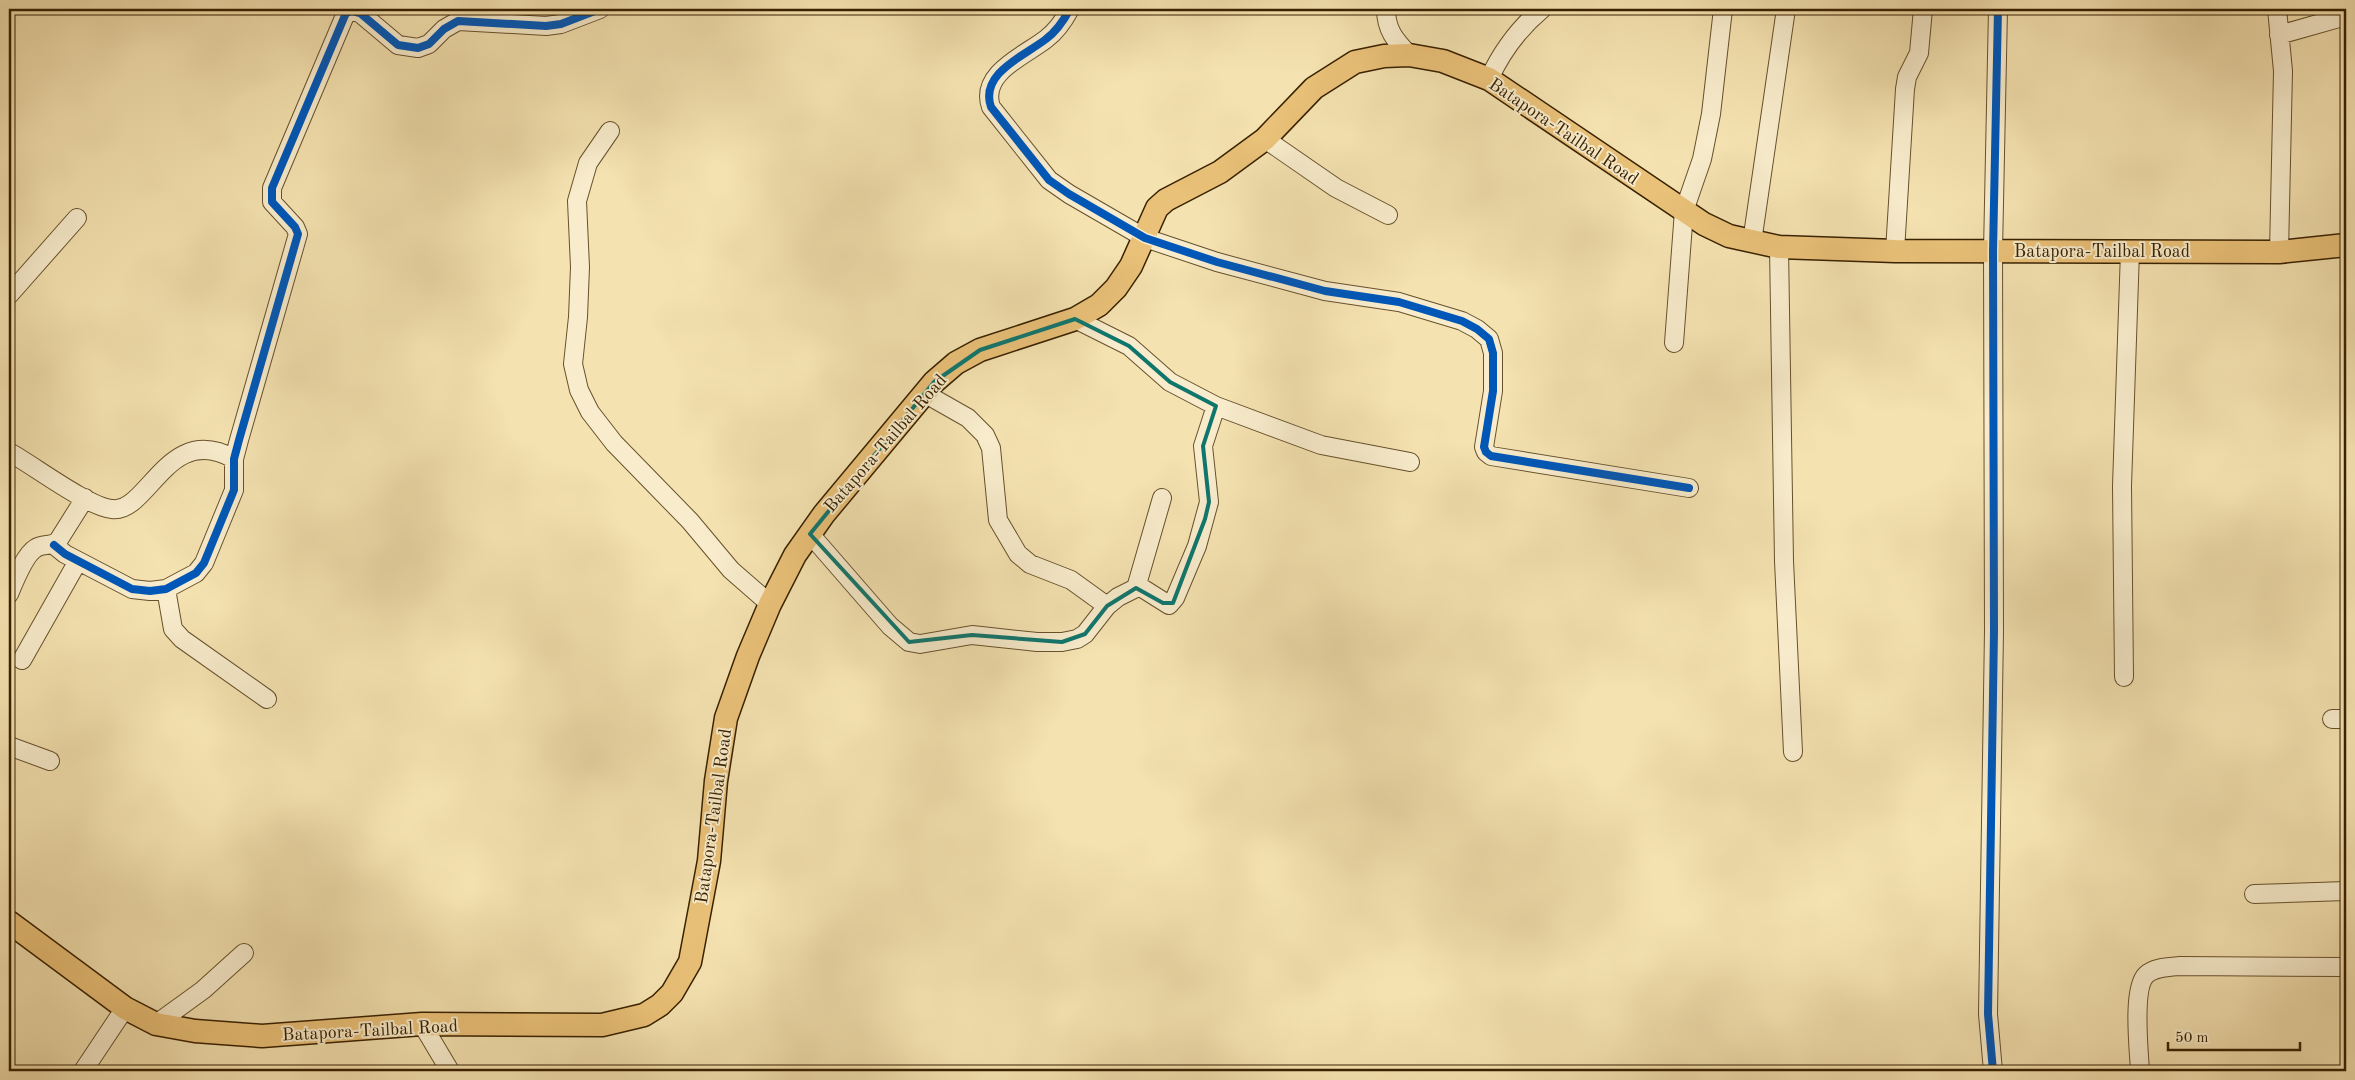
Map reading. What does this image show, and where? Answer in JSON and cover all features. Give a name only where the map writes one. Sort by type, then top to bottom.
[{"type":"main road","name":"Batapora-Tailbal Road","points":[[9,922],[125,1008],[156,1024],[195,1031],[262,1036],[422,1024],[602,1025],[644,1015],[660,1005],[672,993],[690,962],[695,943],[709,861],[716,781],[726,718],[748,656],[770,604],[795,555],[810,534],[846,486],[934,382],[956,363],[980,350],[1075,319],[1099,305],[1116,288],[1131,266],[1145,238],[1150,219],[1157,208],[1166,200],[1220,172],[1264,139],[1314,88],[1355,62],[1384,56],[1409,55],[1443,61],[1489,79],[1684,211],[1718,232],[1752,242],[1780,247],[1895,251],[2279,252],[2346,245]]},
{"type":"street","points":[[9,594],[34,549],[38,546],[54,545],[78,562],[132,589],[150,591],[166,589],[196,573],[204,563],[234,490],[234,459],[298,234],[295,227],[272,202],[272,188],[298,132],[343,17],[349,12],[360,13],[395,43],[418,48],[429,44],[444,29],[458,21],[546,26],[561,24],[600,9]]},
{"type":"street","points":[[1070,9],[1061,25],[1047,38],[1005,66],[993,83],[988,99],[991,107],[1049,180],[1069,194],[1145,238],[1217,262],[1325,291],[1399,302],[1462,321],[1477,329],[1489,339],[1493,354],[1493,391],[1484,447],[1491,456],[1689,488]]},
{"type":"street","points":[[1386,9],[1388,29],[1394,40],[1409,55]]},
{"type":"street","points":[[1489,79],[1498,59],[1514,37],[1542,9]]},
{"type":"street","points":[[1674,343],[1684,211],[1702,159],[1711,114],[1723,9]]},
{"type":"street","points":[[1752,242],[1786,9]]},
{"type":"street","points":[[1895,251],[1905,89],[1907,77],[1919,53],[1923,9]]},
{"type":"street","points":[[1993,1071],[1988,1014],[1994,631],[1993,251],[1998,9]]},
{"type":"street","points":[[2277,9],[2283,71],[2279,252]]},
{"type":"street","points":[[2280,35],[2346,16]]},
{"type":"street","points":[[610,131],[588,163],[577,201],[580,267],[578,317],[573,364],[579,390],[590,412],[614,443],[690,521],[731,570],[770,604]]},
{"type":"street","points":[[1264,139],[1336,188],[1388,215]]},
{"type":"street","points":[[9,295],[77,218]]},
{"type":"street","points":[[1780,247],[1784,561],[1793,752]]},
{"type":"street","points":[[2124,677],[2122,486],[2130,251]]},
{"type":"street","points":[[1075,319],[1129,346],[1170,382],[1216,406],[1322,445],[1410,462]]},
{"type":"street","points":[[924,392],[968,418],[985,435],[991,448],[998,520],[1018,554],[1030,564],[1071,580],[1107,606]]},
{"type":"street","points":[[810,534],[890,626],[909,642],[920,644],[972,635],[1036,642],[1077,639],[1085,634],[1107,606],[1118,597],[1136,588],[1142,588],[1169,605],[1175,598],[1197,546],[1209,502],[1203,446],[1216,406]]},
{"type":"street","points":[[9,452],[99,506],[112,510],[119,509],[138,495],[169,465],[196,450],[212,450],[234,459]]},
{"type":"street","points":[[54,545],[85,498]]},
{"type":"street","points":[[1136,588],[1162,498]]},
{"type":"street","points":[[22,660],[78,562]]},
{"type":"street","points":[[166,589],[173,629],[182,639],[267,699]]},
{"type":"street","points":[[9,746],[50,761]]},
{"type":"street","points":[[2254,894],[2346,891]]},
{"type":"street","points":[[156,1024],[203,990],[244,953]]},
{"type":"street","points":[[2140,1071],[2140,988],[2147,974],[2158,969],[2180,966],[2346,967]]},
{"type":"street","points":[[83,1071],[125,1008]]},
{"type":"street","points":[[422,1024],[450,1071]]},
{"type":"highlighted area","points":[[1075,319],[1129,346],[1170,382],[1216,406],[1203,446],[1209,502],[1205,519],[1173,603],[1163,603],[1136,588],[1107,606],[1085,634],[1062,642],[972,635],[909,642],[810,534],[934,382],[980,350]]},
{"type":"cycle path","points":[[54,545],[65,554],[132,589],[150,591],[166,589],[196,573],[204,563],[234,490],[234,459],[298,234],[295,227],[272,202],[272,188],[346,13],[352,11],[360,13],[398,45],[418,48],[429,44],[444,29],[458,21],[546,26],[561,24],[600,9]]},
{"type":"cycle path","points":[[1070,9],[1050,36],[1006,66],[992,84],[989,95],[991,107],[1049,180],[1069,194],[1145,238],[1217,262],[1325,291],[1399,302],[1462,321],[1477,329],[1489,339],[1493,353],[1493,391],[1484,447],[1491,456],[1689,488]]},
{"type":"cycle path","points":[[1993,1071],[1988,1014],[1994,631],[1993,251],[1998,9]]}]
